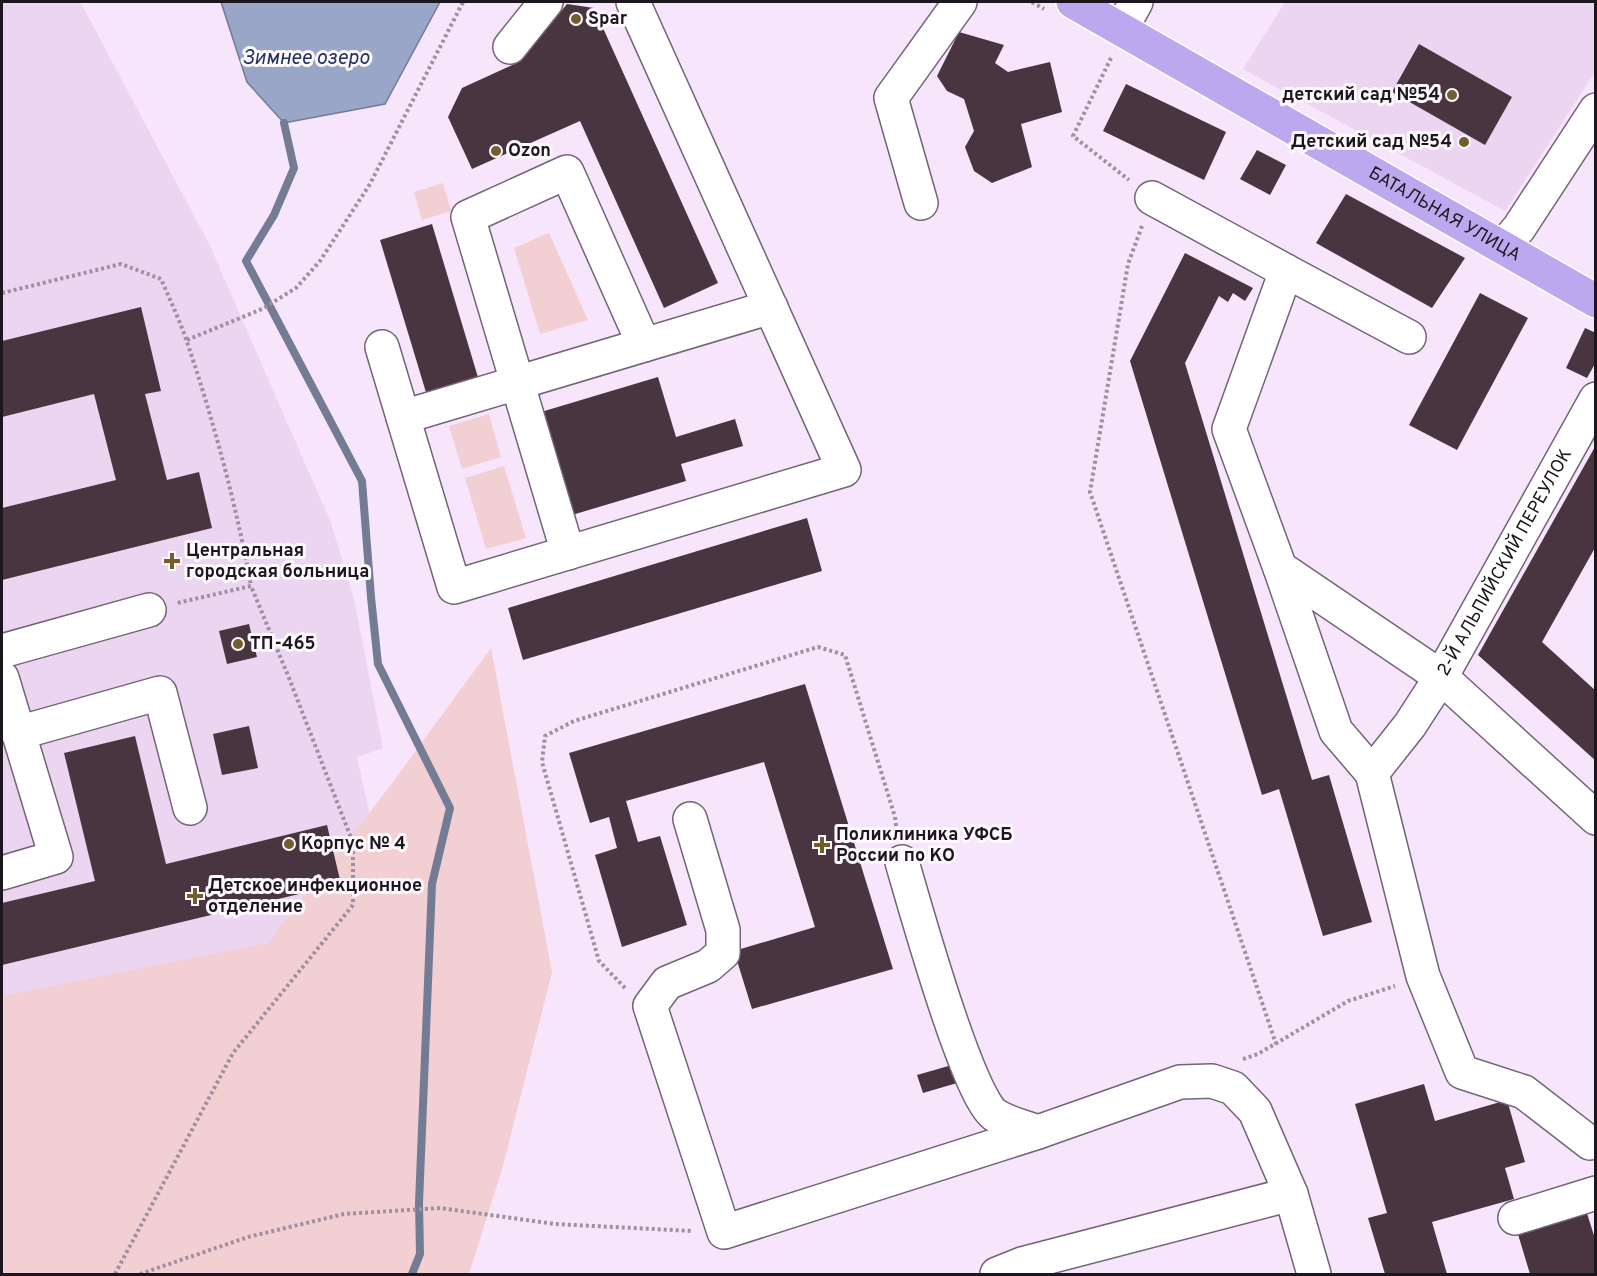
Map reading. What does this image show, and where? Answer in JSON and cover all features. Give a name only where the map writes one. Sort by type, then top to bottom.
[{"type":"main road","name":"БАТАЛЬНАЯ УЛИЦА","points":[[1073,2],[1123,27],[1596,301]]},
{"type":"street","points":[[510,46],[546,2]]},
{"type":"street","points":[[382,347],[454,587],[844,470],[633,2]]},
{"type":"street","points":[[921,202],[891,99],[960,2]]},
{"type":"street","points":[[1503,247],[1519,228],[1596,111]]},
{"type":"street","points":[[568,553],[468,217],[567,172],[644,345]]},
{"type":"street","points":[[1152,198],[1408,337]]},
{"type":"street","points":[[1286,271],[1229,429],[1336,731],[1372,773],[1423,976],[1462,1072],[1524,1092],[1590,1143]]},
{"type":"street","points":[[403,417],[771,308]]},
{"type":"street","name":"2-Й АЛЬПИЙСКИЙ ПЕРЕУЛОК","points":[[1372,773],[1410,725],[1441,677],[1596,399]]},
{"type":"street","points":[[1280,568],[1441,677],[1596,818]]},
{"type":"street","points":[[2,651],[149,609]]},
{"type":"street","points":[[2,678],[56,858],[2,873]]},
{"type":"street","points":[[18,733],[160,693],[190,808]]},
{"type":"street","points":[[690,819],[723,930],[723,953],[708,966],[667,983],[650,1006],[724,1232],[1038,1132],[1180,1082],[1212,1081],[1233,1088],[1255,1111],[1291,1194],[1314,1275]]},
{"type":"street","points":[[902,862],[972,1081],[993,1115],[1038,1132]]},
{"type":"street","points":[[1515,1218],[1596,1192]]},
{"type":"street","points":[[997,1275],[1022,1264],[1291,1194]]},
{"type":"path","points":[[187,340],[262,309],[296,288],[320,261],[370,184],[463,2]]},
{"type":"path","points":[[1123,27],[1073,136],[1152,198],[1128,264],[1090,492],[1276,1044]]},
{"type":"path","points":[[2,292],[121,264],[161,279],[187,340],[239,519],[251,586],[290,678],[353,843],[353,905],[233,1053],[115,1275]]},
{"type":"path","points":[[149,609],[251,586]]},
{"type":"path","points":[[650,1006],[621,985],[599,961],[542,762],[544,736],[574,721],[818,647],[845,655],[895,817],[902,862]]},
{"type":"path","points":[[1236,1062],[1258,1054],[1348,1001],[1423,976]]},
{"type":"path","points":[[140,1275],[248,1237],[344,1214],[440,1208],[555,1224],[724,1232]]},
{"type":"shaded area","name":"Центральная городская больница","points":[[2,2],[79,2],[82,5],[210,246],[331,523],[354,599],[383,748],[357,757],[400,951],[2,1139]]},
{"type":"shaded area","name":"Детский сад №54","points":[[1285,2],[1595,2],[1595,72],[1505,211],[1243,69]]},
{"type":"shaded area","points":[[443,183],[451,211],[422,220],[414,192]]},
{"type":"shaded area","points":[[549,233],[588,320],[540,334],[514,248]]},
{"type":"shaded area","points":[[489,414],[501,457],[462,469],[449,426]]},
{"type":"shaded area","points":[[504,466],[526,538],[486,549],[465,478]]},
{"type":"shaded area","points":[[491,648],[552,972],[503,1166],[469,1274],[2,1274],[2,996],[268,943],[390,786]]},
{"type":"water","name":"Зимнее озеро","points":[[221,2],[440,2],[385,104],[284,123],[247,82]]},
{"type":"building","points":[[567,4],[594,8],[718,283],[664,308],[580,121],[472,169],[448,117],[462,88],[521,61]]},
{"type":"building","points":[[959,32],[1004,45],[995,63],[1008,72],[1050,62],[1062,112],[1021,124],[1032,167],[992,183],[974,171],[965,147],[974,131],[964,99],[947,91],[937,76]]},
{"type":"building","name":"детский сад №54","points":[[1419,44],[1512,97],[1485,145],[1392,92]]},
{"type":"building","points":[[1126,84],[1226,132],[1204,180],[1103,131]]},
{"type":"building","points":[[1257,150],[1286,165],[1270,195],[1240,179]]},
{"type":"building","points":[[1346,194],[1465,258],[1432,308],[1316,243]]},
{"type":"building","points":[[432,224],[480,384],[428,399],[380,240]]},
{"type":"building","points":[[1185,253],[1253,288],[1245,301],[1233,293],[1228,302],[1219,296],[1185,363],[1312,780],[1329,775],[1372,922],[1323,936],[1279,789],[1262,795],[1130,361]]},
{"type":"building","points":[[1480,293],[1528,318],[1457,450],[1409,425]]},
{"type":"building","points":[[141,307],[161,391],[145,394],[167,480],[199,472],[212,528],[2,580],[2,508],[116,480],[94,394],[2,417],[2,341]]},
{"type":"building","points":[[1585,328],[1596,333],[1596,362],[1587,378],[1566,368]]},
{"type":"building","points":[[658,377],[676,437],[735,419],[743,446],[681,464],[686,481],[572,515],[541,412]]},
{"type":"building","points":[[1596,445],[1596,546],[1542,642],[1596,691],[1596,761],[1478,655]]},
{"type":"building","points":[[807,518],[822,571],[523,660],[508,608]]},
{"type":"building","name":"ТП-465","points":[[249,624],[257,657],[227,664],[219,631]]},
{"type":"building","name":"Поликлиника УФСБ России по КО","points":[[805,684],[893,969],[752,1009],[734,951],[815,927],[764,762],[626,801],[638,842],[660,836],[687,925],[622,947],[595,855],[617,848],[609,817],[590,823],[569,753]]},
{"type":"building","points":[[249,726],[258,768],[222,775],[213,734]]},
{"type":"building","name":"Корпус № 4","points":[[135,736],[166,864],[327,825],[341,884],[2,965],[2,903],[95,881],[64,753]]},
{"type":"building","points":[[952,1065],[957,1083],[923,1093],[917,1075]]},
{"type":"building","points":[[1424,1084],[1435,1121],[1507,1100],[1525,1162],[1505,1168],[1514,1199],[1432,1222],[1447,1274],[1385,1274],[1368,1218],[1387,1213],[1355,1104]]},
{"type":"building","points":[[1586,1210],[1596,1242],[1596,1274],[1530,1274],[1517,1231]]},
{"type":"waterway","points":[[284,123],[294,168],[274,215],[246,261],[362,481],[378,664],[450,808],[432,884],[419,1203],[420,1254],[412,1274]]},
{"type":"place","name":"Spar","points":[[576,19]]},
{"type":"place","name":"детский сад №54","points":[[1452,95]]},
{"type":"place","name":"Детский сад №54","points":[[1464,142]]},
{"type":"place","name":"Ozon","points":[[496,151]]},
{"type":"place","name":"Центральная городская больница","points":[[172,561]]},
{"type":"place","name":"ТП-465","points":[[238,644]]},
{"type":"place","name":"Корпус № 4","points":[[289,844]]},
{"type":"place","name":"Поликлиника УФСБ России по КО","points":[[822,845]]},
{"type":"place","name":"Детское инфекционное отделение","points":[[195,896]]}]
